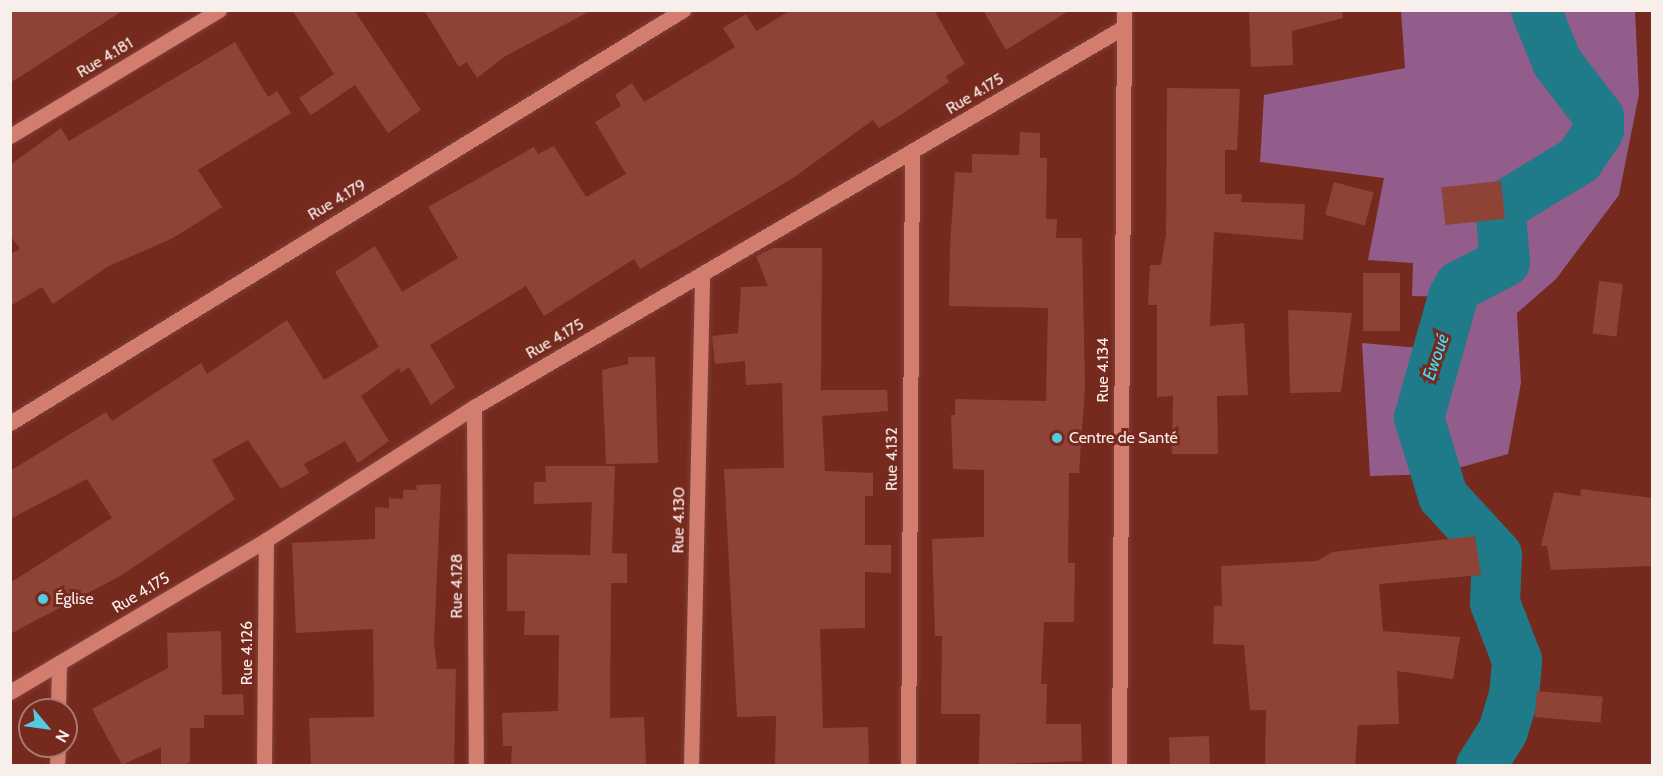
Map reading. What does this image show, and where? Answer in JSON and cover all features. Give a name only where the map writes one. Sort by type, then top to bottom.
[{"type":"street","name":"Rue 4.181","points":[[10,136],[219,10]]},
{"type":"street","name":"Rue 4.179","points":[[10,423],[683,10]]},
{"type":"street","name":"Rue 4.134","points":[[1119,765],[1124,10]]},
{"type":"street","name":"Rue 4.175","points":[[10,692],[266,540],[474,407],[1124,27]]},
{"type":"street","name":"Rue 4.132","points":[[908,765],[912,152]]},
{"type":"street","name":"Rue 4.130","points":[[691,765],[702,274]]},
{"type":"street","name":"Rue 4.128","points":[[474,407],[476,765]]},
{"type":"street","name":"Rue 4.126","points":[[264,765],[266,540]]},
{"type":"street","points":[[58,698],[59,663]]},
{"type":"shaded area","points":[[1401,11],[1635,11],[1639,94],[1619,195],[1556,279],[1517,313],[1521,383],[1508,454],[1437,474],[1370,476],[1362,343],[1442,350],[1452,297],[1412,296],[1413,263],[1368,260],[1384,178],[1260,162],[1264,95],[1405,68]]},
{"type":"building","points":[[10,10],[124,10],[10,83]]},
{"type":"building","points":[[292,10],[354,10],[421,110],[388,133],[355,85],[311,115],[299,98],[334,74]]},
{"type":"building","points":[[424,10],[592,10],[504,57],[477,78],[467,62],[459,67]]},
{"type":"building","points":[[791,10],[934,10],[965,64],[946,76],[949,82],[899,116],[879,128],[873,120],[793,178],[640,269],[634,259],[544,316],[526,286],[430,345],[455,387],[431,405],[409,367],[401,373],[399,368],[361,396],[389,441],[358,463],[345,441],[304,464],[309,473],[281,489],[248,440],[212,460],[235,499],[122,575],[10,634],[10,583],[112,518],[87,479],[10,519],[10,471],[106,412],[112,421],[201,363],[207,374],[287,320],[324,380],[379,347],[335,272],[375,246],[402,292],[458,258],[428,207],[534,147],[538,154],[554,146],[586,197],[626,174],[595,122],[621,106],[615,95],[632,83],[644,102],[735,47],[723,28],[746,14],[756,31]]},
{"type":"building","points":[[983,10],[1070,10],[1006,50]]},
{"type":"building","points":[[1249,10],[1342,10],[1343,18],[1292,31],[1293,65],[1251,67]]},
{"type":"building","points":[[235,42],[268,97],[277,91],[291,113],[198,170],[222,207],[173,238],[107,267],[53,304],[42,287],[10,306],[10,254],[20,249],[10,235],[10,165],[61,128],[69,141]]},
{"type":"building","points":[[1167,88],[1240,89],[1237,150],[1225,150],[1225,194],[1242,194],[1241,202],[1305,204],[1303,240],[1214,232],[1210,326],[1244,323],[1248,395],[1217,396],[1218,454],[1172,454],[1173,396],[1157,397],[1157,305],[1148,305],[1150,265],[1161,265],[1166,234]]},
{"type":"building","points":[[1020,132],[1040,133],[1040,158],[1047,158],[1046,219],[1057,219],[1056,238],[1082,238],[1085,388],[1079,473],[1069,473],[1068,563],[1075,563],[1074,622],[1044,622],[1041,684],[1047,684],[1046,724],[1081,724],[1082,761],[979,765],[980,714],[941,714],[942,636],[935,636],[932,539],[984,537],[984,470],[953,469],[951,415],[955,415],[955,399],[1046,401],[1048,308],[949,306],[950,245],[955,172],[972,173],[972,154],[1019,155]]},
{"type":"building","points":[[1501,181],[1505,219],[1445,225],[1441,187]]},
{"type":"building","points":[[1334,182],[1374,193],[1365,225],[1325,215]]},
{"type":"building","points":[[773,248],[822,248],[821,390],[887,390],[888,411],[822,416],[825,471],[873,473],[873,496],[865,496],[865,545],[891,545],[891,573],[865,572],[865,628],[820,629],[823,728],[868,727],[869,765],[775,765],[776,716],[737,717],[724,469],[784,468],[782,383],[746,385],[745,361],[715,364],[712,336],[738,333],[741,287],[768,286],[756,256]]},
{"type":"building","points":[[1363,273],[1400,273],[1400,331],[1363,331]]},
{"type":"building","points":[[1599,281],[1623,284],[1616,337],[1593,334]]},
{"type":"building","points":[[1288,310],[1352,313],[1341,392],[1290,393]]},
{"type":"building","points":[[628,357],[655,357],[658,463],[606,464],[602,370],[628,364]]},
{"type":"building","points":[[545,466],[615,466],[612,553],[627,554],[627,583],[611,583],[610,718],[644,717],[646,765],[511,765],[512,746],[503,746],[502,713],[558,711],[559,635],[524,635],[525,611],[507,611],[507,554],[590,555],[592,502],[534,504],[534,482],[546,482]]},
{"type":"building","points":[[441,484],[434,641],[437,669],[456,669],[454,765],[311,765],[309,718],[374,717],[373,629],[296,633],[292,543],[375,539],[375,507],[389,508],[389,498],[403,499],[403,490],[417,490],[416,485]]},
{"type":"building","points":[[1581,489],[1653,498],[1653,566],[1551,570],[1547,546],[1541,546],[1554,492],[1580,496]]},
{"type":"building","points":[[1475,536],[1481,575],[1379,584],[1383,631],[1460,637],[1453,679],[1397,671],[1399,724],[1358,725],[1355,765],[1265,765],[1266,710],[1250,710],[1244,645],[1213,644],[1214,606],[1222,606],[1221,566],[1317,561],[1333,552]]},
{"type":"building","points":[[221,631],[222,695],[243,694],[244,715],[204,715],[204,728],[190,728],[190,762],[185,765],[161,765],[161,747],[122,765],[92,709],[168,668],[167,633]]},
{"type":"building","points":[[1537,691],[1603,697],[1600,723],[1535,717]]},
{"type":"building","points":[[1209,736],[1210,765],[1170,766],[1169,737]]},
{"type":"waterway","name":"Ewoué","points":[[1481,766],[1503,731],[1514,696],[1517,660],[1495,603],[1497,555],[1443,496],[1419,418],[1453,297],[1459,286],[1505,262],[1501,215],[1510,202],[1579,160],[1599,130],[1599,117],[1557,62],[1536,10]]},
{"type":"place","name":"Centre de Santé","points":[[1057,438]]},
{"type":"place","name":"Église","points":[[43,599]]}]
